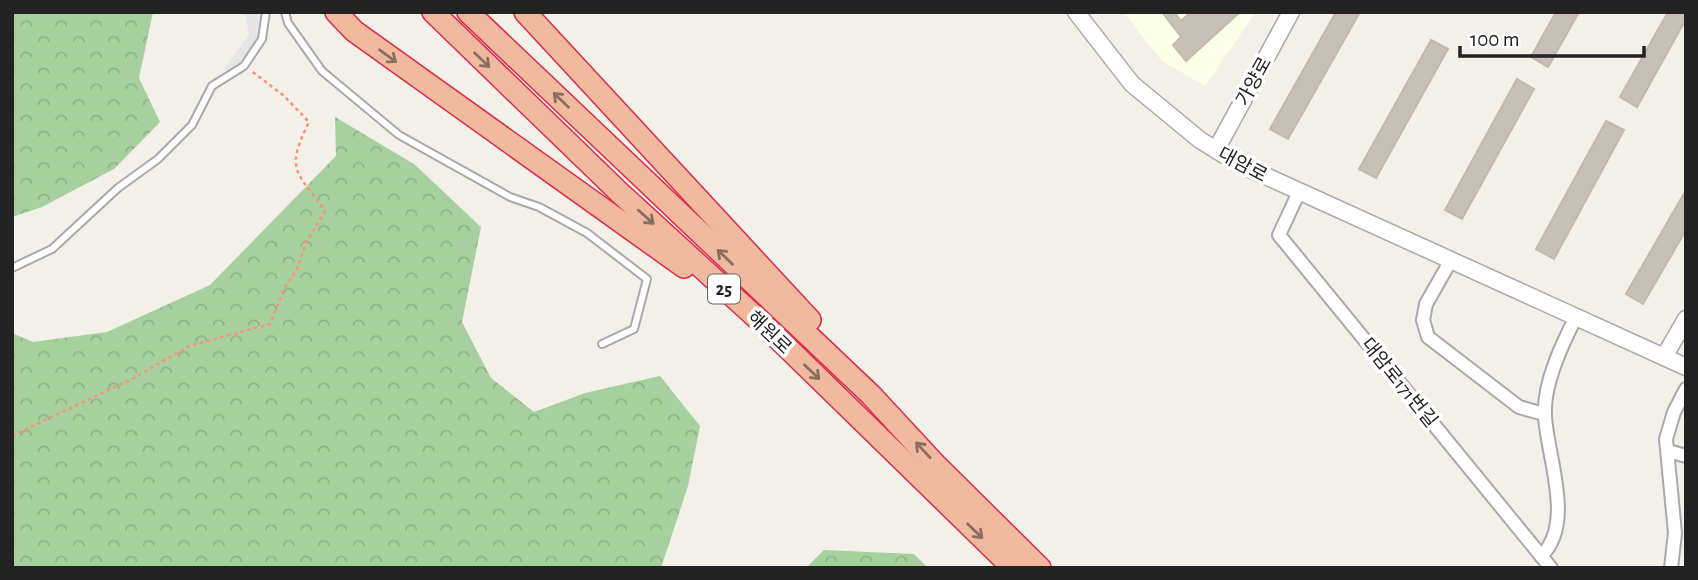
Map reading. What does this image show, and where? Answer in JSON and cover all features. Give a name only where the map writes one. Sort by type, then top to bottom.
[{"type":"highway","points":[[336,12],[354,31],[761,322]]},
{"type":"highway","name":"해원로","points":[[433,12],[620,193],[761,322],[1013,568]]},
{"type":"highway","name":"해원로","points":[[468,12],[871,395],[933,462],[1040,568]]},
{"type":"highway","points":[[525,12],[804,313],[871,395]]},
{"type":"street","name":"대암로","points":[[1076,12],[1132,85],[1200,140],[1237,163],[1686,367]]},
{"type":"street","name":"가양로","points":[[1216,150],[1291,12]]},
{"type":"street","name":"대암로171번길","points":[[1299,192],[1279,234],[1551,568]]},
{"type":"street","points":[[1451,261],[1426,304],[1423,320],[1428,337],[1519,407],[1545,414]]},
{"type":"street","points":[[1541,556],[1549,549],[1555,529],[1558,497],[1545,414],[1554,366],[1576,317]]},
{"type":"street","points":[[1664,357],[1686,319]]},
{"type":"street","points":[[1671,568],[1675,533],[1666,439],[1674,412],[1686,389]]},
{"type":"street","points":[[1668,450],[1686,456]]},
{"type":"lane","points":[[12,268],[52,249],[118,188],[158,159],[192,125],[212,86],[244,66],[262,39],[266,12]]},
{"type":"lane","points":[[285,12],[288,23],[322,71],[398,135],[510,197],[539,207],[587,233],[647,279],[634,329],[602,344]]},
{"type":"path","points":[[12,436],[134,378],[188,346],[270,324],[284,289],[298,268],[306,243],[325,211],[296,170],[295,150],[309,122],[283,95],[244,66]]},
{"type":"shaded area","points":[[260,12],[267,33],[248,63],[230,71],[224,69],[249,35],[245,14]]},
{"type":"shaded area","points":[[1123,12],[1256,12],[1205,86],[1162,61]]},
{"type":"green space","points":[[12,12],[153,12],[139,78],[160,122],[114,169],[42,207],[12,217]]},
{"type":"green space","points":[[335,117],[414,164],[481,227],[462,322],[491,378],[534,412],[585,393],[660,376],[700,426],[688,486],[661,568],[12,568],[12,333],[33,342],[107,332],[210,285],[336,156]]},
{"type":"green space","points":[[824,550],[914,554],[928,568],[806,568]]},
{"type":"building","points":[[1162,12],[1174,12],[1181,21],[1191,12],[1240,12],[1186,61],[1173,45],[1181,37]]},
{"type":"building","points":[[1336,12],[1360,12],[1288,139],[1270,129]]},
{"type":"building","points":[[1556,12],[1579,12],[1548,67],[1531,57]]},
{"type":"building","points":[[1668,12],[1686,12],[1686,19],[1637,107],[1620,97]]},
{"type":"building","points":[[1431,40],[1448,49],[1376,178],[1359,169]]},
{"type":"building","points":[[1517,79],[1534,89],[1462,219],[1445,210]]},
{"type":"building","points":[[1606,121],[1624,130],[1554,259],[1536,249]]},
{"type":"building","points":[[1686,190],[1686,230],[1643,304],[1626,294]]}]
